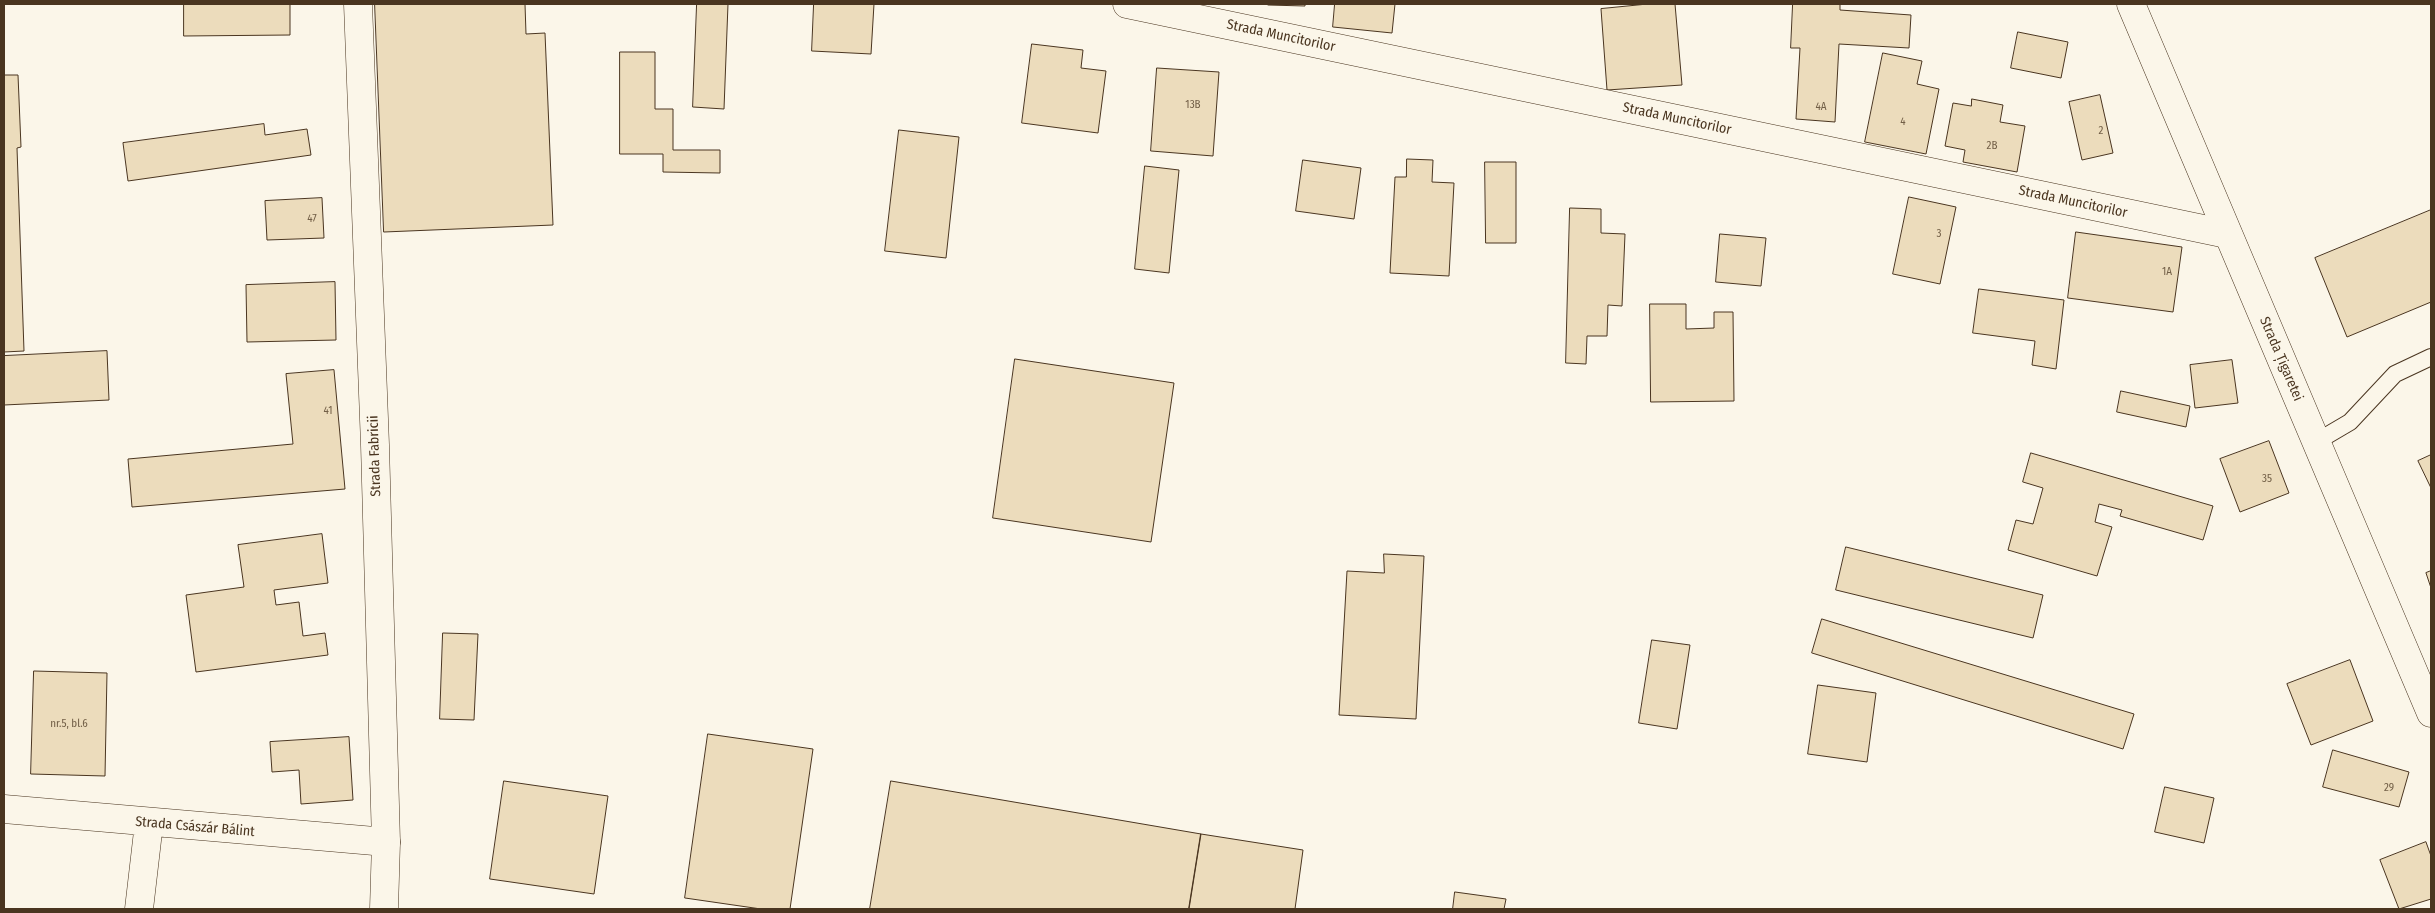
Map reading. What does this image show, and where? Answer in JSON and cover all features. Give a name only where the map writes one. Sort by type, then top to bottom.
[{"type":"main road","name":"Strada Fabricii","points":[[358,4],[375,455],[386,842],[384,909]]},
{"type":"main road","name":"Strada Muncitorilor","points":[[1127,4],[2227,234]]},
{"type":"main road","name":"Strada Țigaretei","points":[[2131,4],[2431,713]]},
{"type":"main road","name":"Strada Császár Bálint","points":[[4,809],[386,842]]},
{"type":"main road","points":[[139,909],[149,823]]},
{"type":"lane","points":[[2316,442],[2350,422],[2394,374],[2431,357]]},
{"type":"building","points":[[184,4],[290,4],[290,35],[184,36]]},
{"type":"building","points":[[375,4],[525,4],[526,34],[545,33],[553,225],[384,232]]},
{"type":"building","points":[[697,4],[728,4],[724,109],[693,107]]},
{"type":"building","points":[[814,4],[874,4],[871,54],[812,51]]},
{"type":"building","points":[[1305,4],[1305,6],[1268,5]]},
{"type":"building","points":[[1335,4],[1395,4],[1392,33],[1333,27]]},
{"type":"building","points":[[1648,4],[1675,4],[1682,85],[1607,90],[1601,9]]},
{"type":"building","points":[[1793,4],[1840,4],[1840,10],[1911,15],[1909,48],[1839,44],[1835,122],[1796,119],[1800,48],[1791,48]]},
{"type":"building","points":[[2018,32],[2068,42],[2061,78],[2011,68]]},
{"type":"building","points":[[1032,44],[1083,50],[1081,68],[1106,71],[1098,133],[1022,123]]},
{"type":"building","points":[[620,52],[655,52],[655,109],[673,109],[673,150],[720,150],[720,173],[663,172],[663,154],[620,154]]},
{"type":"building","points":[[1883,53],[1922,61],[1917,84],[1939,89],[1926,154],[1865,142]]},
{"type":"building","points":[[1157,68],[1219,72],[1213,156],[1151,151]]},
{"type":"building","points":[[4,75],[18,75],[21,147],[17,148],[24,351],[4,352]]},
{"type":"building","points":[[2100,95],[2113,153],[2082,160],[2069,102]]},
{"type":"building","points":[[1972,99],[2003,105],[2000,122],[2025,126],[2017,172],[1963,162],[1965,150],[1945,146],[1953,103],[1971,106]]},
{"type":"building","points":[[264,124],[265,135],[307,129],[311,155],[128,181],[123,143]]},
{"type":"building","points":[[899,130],[959,137],[946,258],[885,251]]},
{"type":"building","points":[[1407,159],[1433,160],[1432,182],[1454,183],[1449,276],[1390,273],[1395,177],[1406,177]]},
{"type":"building","points":[[1303,160],[1361,168],[1354,219],[1296,211]]},
{"type":"building","points":[[1485,162],[1516,162],[1516,243],[1486,243]]},
{"type":"building","points":[[1145,166],[1179,170],[1169,273],[1135,269]]},
{"type":"building","points":[[1909,197],[1956,207],[1940,284],[1893,274]]},
{"type":"building","points":[[322,198],[324,238],[267,240],[265,201]]},
{"type":"building","points":[[1570,208],[1601,209],[1601,233],[1625,234],[1622,306],[1608,305],[1607,336],[1587,336],[1586,364],[1566,363]]},
{"type":"building","points":[[2431,210],[2431,302],[2347,337],[2315,258]]},
{"type":"building","points":[[2076,232],[2182,247],[2173,312],[2068,298]]},
{"type":"building","points":[[1720,234],[1766,238],[1761,286],[1716,282]]},
{"type":"building","points":[[335,282],[336,340],[247,342],[246,285]]},
{"type":"building","points":[[1979,289],[2064,300],[2056,369],[2032,365],[2035,341],[1973,333]]},
{"type":"building","points":[[1650,304],[1686,304],[1686,329],[1714,328],[1714,312],[1733,312],[1734,401],[1651,402]]},
{"type":"building","points":[[107,351],[109,400],[4,405],[4,356]]},
{"type":"building","points":[[1015,359],[1174,383],[1151,542],[993,518]]},
{"type":"building","points":[[2232,360],[2238,403],[2195,408],[2190,365]]},
{"type":"building","points":[[334,370],[345,489],[132,507],[128,459],[293,444],[286,374]]},
{"type":"building","points":[[2121,391],[2190,406],[2186,427],[2117,412]]},
{"type":"building","points":[[2269,441],[2289,493],[2240,512],[2220,459]]},
{"type":"building","points":[[2031,453],[2213,506],[2203,540],[2120,516],[2122,510],[2099,504],[2095,522],[2112,527],[2097,576],[2008,550],[2016,520],[2033,524],[2043,488],[2023,482]]},
{"type":"building","points":[[2431,455],[2431,488],[2418,461]]},
{"type":"building","points":[[322,534],[328,583],[274,590],[276,605],[299,602],[303,636],[325,633],[328,655],[196,672],[186,595],[244,587],[238,545]]},
{"type":"building","points":[[1846,547],[2043,595],[2033,638],[1836,590]]},
{"type":"building","points":[[1384,554],[1424,556],[1416,719],[1339,715],[1347,571],[1384,573]]},
{"type":"building","points":[[2431,571],[2431,588],[2426,573]]},
{"type":"building","points":[[1822,619],[2134,714],[2123,749],[1812,653]]},
{"type":"building","points":[[443,633],[478,634],[474,720],[440,719]]},
{"type":"building","points":[[1652,640],[1690,645],[1677,729],[1639,723]]},
{"type":"building","points":[[2350,660],[2373,721],[2311,745],[2287,684]]},
{"type":"building","points":[[34,671],[107,673],[105,776],[31,774]]},
{"type":"building","points":[[1818,685],[1876,693],[1867,762],[1808,754]]},
{"type":"building","points":[[708,734],[813,749],[790,909],[761,909],[685,898]]},
{"type":"building","points":[[349,737],[353,800],[301,804],[299,770],[272,772],[270,742]]},
{"type":"building","points":[[2333,750],[2409,772],[2399,807],[2323,787]]},
{"type":"building","points":[[504,781],[608,796],[594,894],[490,879]]},
{"type":"building","points":[[891,781],[1201,834],[1189,909],[870,909]]},
{"type":"building","points":[[2165,787],[2214,798],[2204,843],[2155,832]]},
{"type":"building","points":[[1201,834],[1303,850],[1295,909],[1189,909]]},
{"type":"building","points":[[2426,842],[2431,856],[2431,899],[2399,909],[2380,860]]},
{"type":"building","points":[[1455,892],[1506,899],[1504,909],[1453,909]]}]
